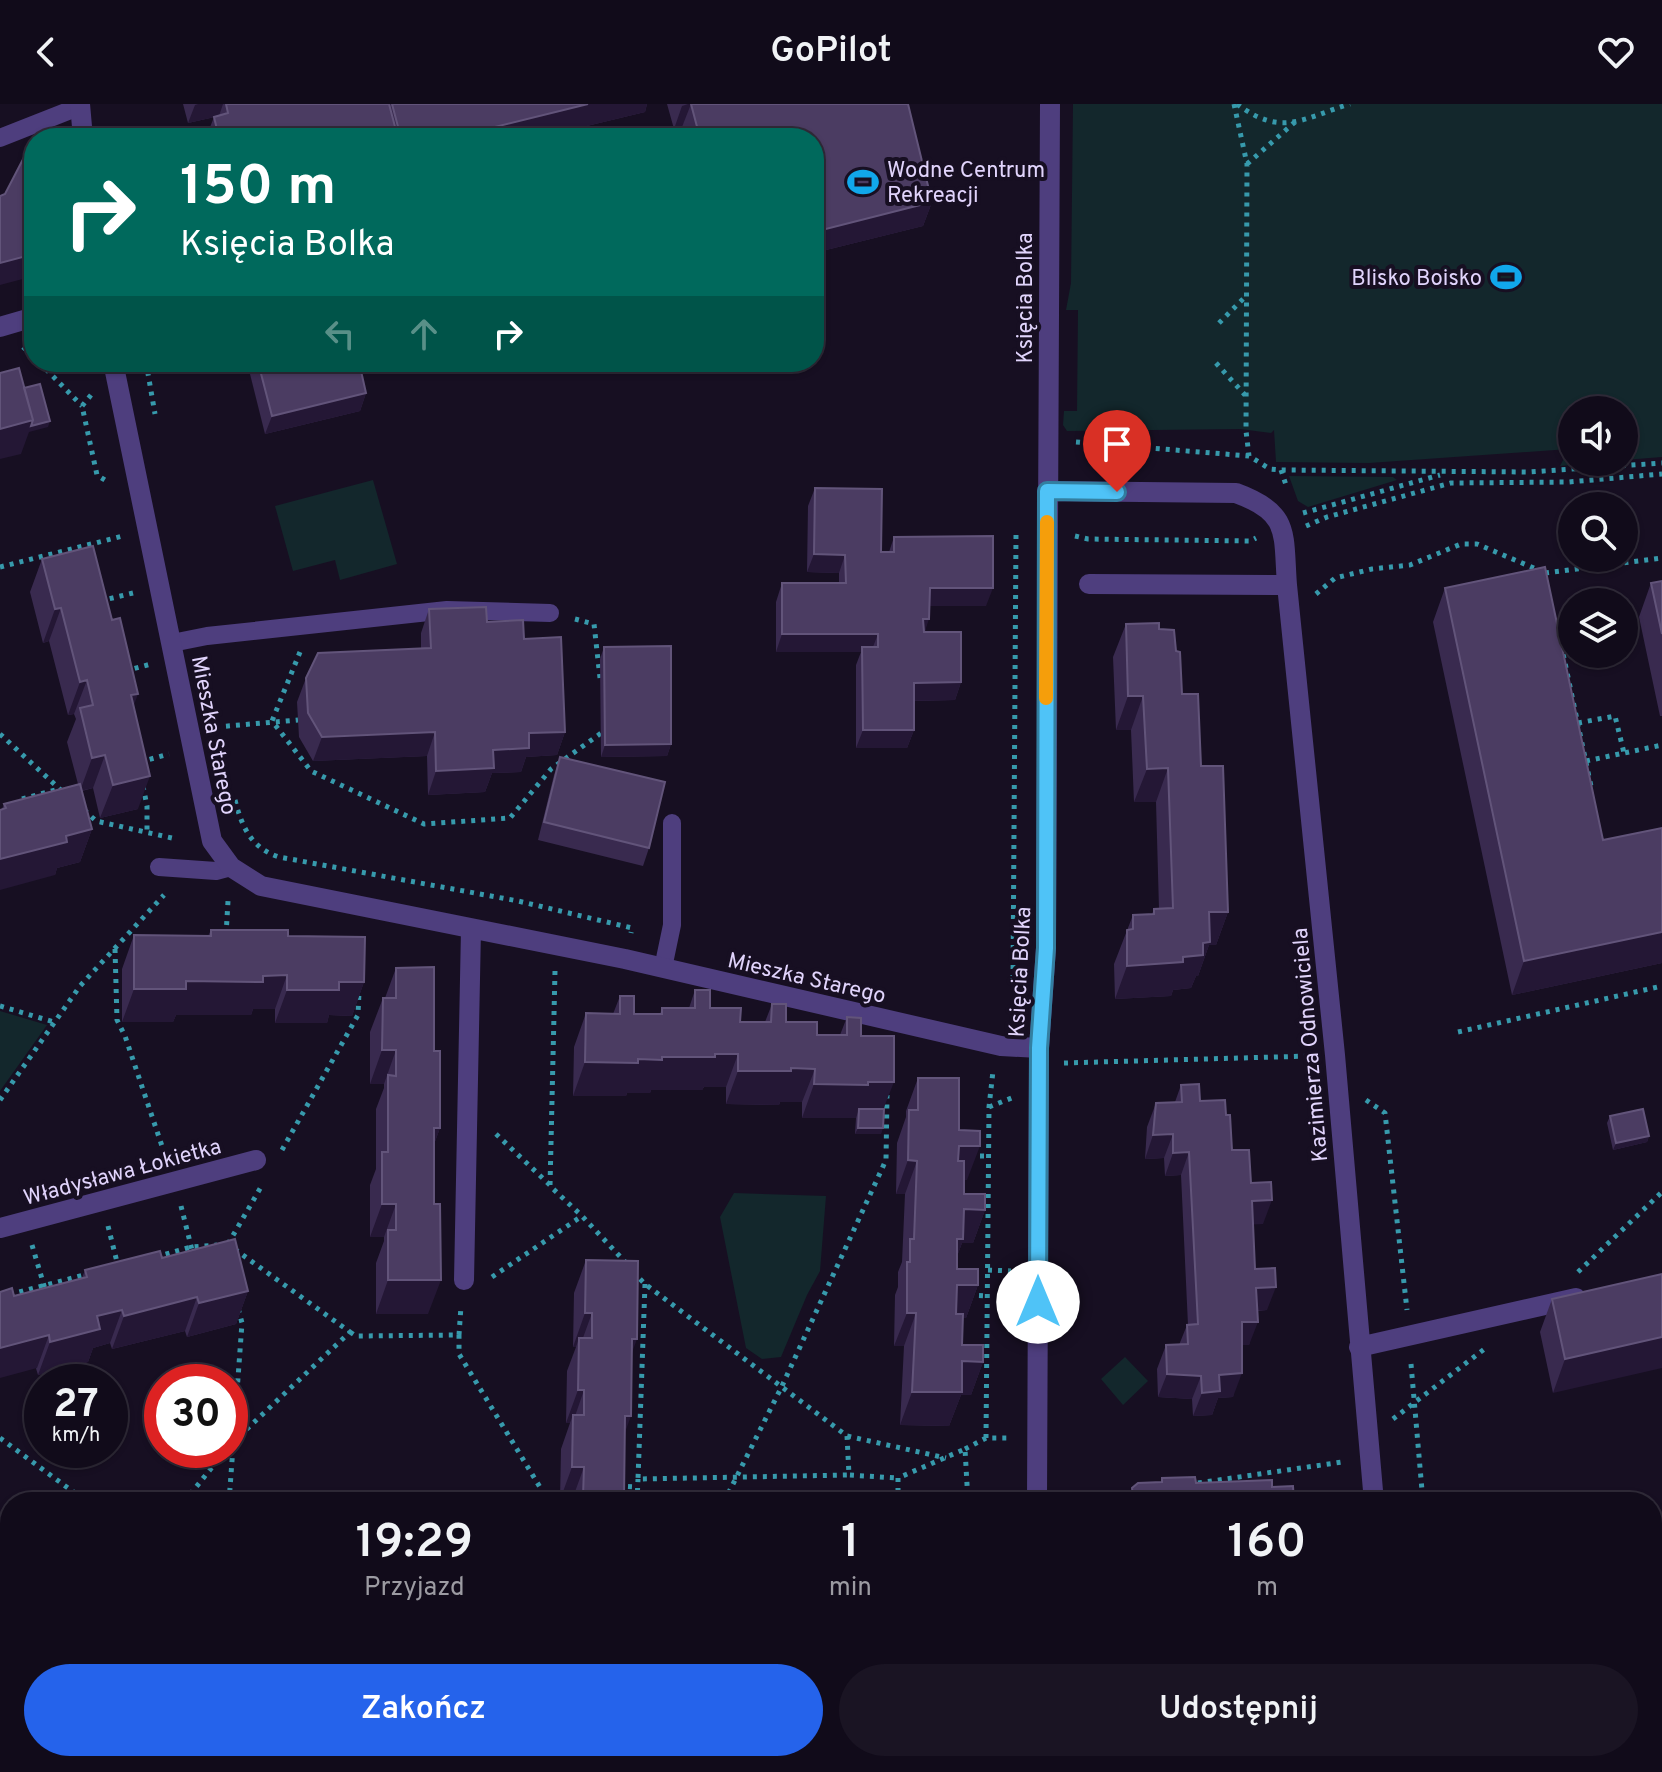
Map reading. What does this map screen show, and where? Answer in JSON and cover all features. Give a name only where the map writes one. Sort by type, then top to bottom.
[{"type":"street","name":"Księcia Bolka","points":[[1037,1492],[1039,1056],[1046,948],[1050,104]]},
{"type":"street","points":[[80,105],[82,128]]},
{"type":"street","points":[[0,327],[24,320]]},
{"type":"street","name":"Mieszka Starego","points":[[115,372],[212,841],[231,867],[261,886],[663,968],[1039,1056]]},
{"type":"street","points":[[1047,491],[1236,493],[1263,503],[1276,516],[1284,537],[1287,585],[1089,584]]},
{"type":"street","name":"Kazimierza Odnowiciela","points":[[1287,585],[1335,1055],[1373,1492]]},
{"type":"street","points":[[470,1285],[466,1107],[471,929]]},
{"type":"street","name":"Władysława Łokietka","points":[[0,1228],[256,1160]]},
{"type":"street","points":[[1359,1347],[1602,1292]]},
{"type":"lane","points":[[24,128],[80,105]]},
{"type":"lane","points":[[0,138],[24,128]]},
{"type":"lane","points":[[172,643],[447,610],[550,613]]},
{"type":"lane","points":[[663,968],[672,925],[672,823]]},
{"type":"lane","points":[[159,867],[216,871],[231,867]]},
{"type":"path","points":[[1236,104],[1247,164],[1246,396],[1249,456]]},
{"type":"path","points":[[1236,104],[1251,115],[1277,124],[1295,122],[1350,104]]},
{"type":"path","points":[[1247,164],[1295,122]]},
{"type":"path","points":[[1219,323],[1246,296]]},
{"type":"path","points":[[1216,363],[1246,396]]},
{"type":"path","points":[[49,372],[82,406]]},
{"type":"path","points":[[148,372],[156,419]]},
{"type":"path","points":[[1047,439],[1249,456],[1270,469],[1281,470],[1449,473],[1565,471],[1662,463]]},
{"type":"path","points":[[1281,470],[1287,489]]},
{"type":"path","points":[[1069,535],[1088,539],[1250,541],[1303,513],[1449,473]]},
{"type":"path","points":[[1303,527],[1327,517],[1451,483],[1569,482],[1662,474]]},
{"type":"path","points":[[0,567],[129,535]]},
{"type":"path","points":[[1313,598],[1335,578],[1372,569],[1410,565],[1461,544],[1477,544],[1545,573],[1662,558]]},
{"type":"path","points":[[1545,573],[1549,588]]},
{"type":"path","points":[[87,603],[141,591]]},
{"type":"path","points":[[550,613],[594,624],[601,684]]},
{"type":"path","points":[[1556,617],[1558,626]]},
{"type":"path","points":[[272,721],[310,625]]},
{"type":"path","points":[[113,674],[155,663]]},
{"type":"path","points":[[1567,668],[1593,792]]},
{"type":"path","points":[[1578,723],[1615,716],[1624,753]]},
{"type":"path","points":[[208,728],[298,720]]},
{"type":"path","points":[[272,721],[311,771],[424,824],[510,818],[551,769],[606,729]]},
{"type":"path","points":[[218,726],[221,739]]},
{"type":"path","points":[[0,734],[69,797]]},
{"type":"path","points":[[1586,761],[1662,745]]},
{"type":"path","points":[[1574,751],[1583,747]]},
{"type":"path","points":[[127,765],[173,753]]},
{"type":"path","points":[[138,762],[147,806],[147,833]]},
{"type":"path","points":[[12,802],[60,788]]},
{"type":"path","points":[[233,792],[246,834],[265,852],[518,901],[632,928],[630,937]]},
{"type":"path","points":[[78,805],[96,821],[176,839]]},
{"type":"path","points":[[226,942],[228,901]]},
{"type":"path","points":[[122,941],[136,941]]},
{"type":"path","points":[[115,948],[117,1020],[175,1183],[195,1260]]},
{"type":"path","points":[[550,1186],[555,962]]},
{"type":"path","points":[[280,1153],[358,1015],[359,985]]},
{"type":"path","points":[[1458,1032],[1662,986]]},
{"type":"path","points":[[0,1006],[54,1022]]},
{"type":"path","points":[[1039,1056],[1335,1055]]},
{"type":"path","points":[[986,1438],[989,1107],[993,1066]]},
{"type":"path","points":[[729,1492],[782,1386],[886,1160],[887,1086]]},
{"type":"path","points":[[989,1107],[1023,1094]]},
{"type":"path","points":[[466,1107],[582,1216],[645,1284],[847,1436],[946,1458]]},
{"type":"path","points":[[967,1156],[989,1156]]},
{"type":"path","points":[[227,1255],[228,1244],[264,1180]]},
{"type":"path","points":[[101,1202],[121,1279]]},
{"type":"path","points":[[543,1492],[459,1354],[459,1335],[470,1285],[582,1216]]},
{"type":"path","points":[[976,1220],[989,1220]]},
{"type":"path","points":[[25,1223],[47,1296]]},
{"type":"path","points":[[147,1259],[191,1247],[228,1244],[356,1336],[459,1335]]},
{"type":"path","points":[[0,1297],[133,1263]]},
{"type":"path","points":[[637,1492],[645,1284]]},
{"type":"path","points":[[234,1294],[242,1323],[238,1364]]},
{"type":"path","points":[[956,1295],[988,1296]]},
{"type":"path","points":[[634,1316],[643,1316]]},
{"type":"path","points":[[248,1428],[350,1332]]},
{"type":"path","points":[[974,1372],[987,1373]]},
{"type":"path","points":[[630,1392],[642,1392]]},
{"type":"path","points":[[847,1436],[849,1475]]},
{"type":"path","points":[[0,1438],[73,1492]]},
{"type":"path","points":[[638,1479],[849,1475],[898,1478],[986,1438],[1036,1439]]},
{"type":"path","points":[[965,1449],[967,1492]]},
{"type":"path","points":[[1187,1485],[1370,1460]]},
{"type":"path","points":[[192,1492],[211,1468]]},
{"type":"path","points":[[229,1468],[229,1492]]},
{"type":"path","points":[[898,1478],[898,1492]]},
{"type":"path","points":[[613,1486],[637,1487]]},
{"type":"path","points":[[1135,1492],[1142,1491]]},
{"type":"green space","points":[[1073,104],[1662,104],[1662,457],[1638,459],[1638,396],[1558,396],[1558,450],[1369,463],[1276,462],[1274,430],[1271,433],[1240,429],[1067,431],[1063,425],[1064,411],[1077,411],[1078,310],[1066,310],[1071,283]]},
{"type":"green space","points":[[1289,476],[1393,477],[1397,480],[1308,507],[1298,501]]},
{"type":"green space","points":[[373,480],[397,564],[340,580],[335,560],[293,571],[275,506]]},
{"type":"green space","points":[[0,1011],[47,1025],[0,1091]]},
{"type":"green space","points":[[734,1193],[826,1196],[820,1271],[781,1357],[762,1359],[746,1348],[720,1217]]},
{"type":"green space","points":[[1125,1357],[1148,1381],[1123,1405],[1101,1379]]},
{"type":"building","points":[[226,104],[389,104],[395,128],[217,128],[214,117],[228,113]]},
{"type":"building","points":[[392,104],[588,104],[491,128],[398,128]]},
{"type":"building","name":"Wodne Centrum Rekreacji","points":[[691,104],[908,104],[932,202],[824,229],[824,128],[697,128]]},
{"type":"building","points":[[24,157],[24,257],[0,263],[0,196],[5,194]]},
{"type":"building","points":[[19,368],[33,420],[0,429],[0,373]]},
{"type":"building","points":[[261,372],[361,372],[366,393],[272,416]]},
{"type":"building","points":[[40,384],[50,421],[31,426],[33,420],[24,388]]},
{"type":"building","points":[[815,488],[882,489],[881,552],[894,552],[894,537],[993,536],[993,588],[930,588],[929,619],[923,619],[924,632],[961,632],[961,682],[914,683],[914,730],[863,730],[862,647],[878,647],[878,634],[782,634],[782,583],[846,583],[845,555],[814,554]]},
{"type":"building","points":[[93,546],[112,620],[120,618],[138,694],[131,695],[150,776],[113,785],[105,755],[92,758],[80,708],[93,705],[87,680],[80,682],[61,608],[55,609],[42,559]]},
{"type":"building","points":[[1545,567],[1558,628],[1558,668],[1566,668],[1603,840],[1662,828],[1662,932],[1524,961],[1445,588]]},
{"type":"building","points":[[1662,581],[1662,634],[1651,583]]},
{"type":"building","points":[[486,607],[487,622],[523,620],[524,639],[561,637],[565,732],[529,733],[529,748],[493,750],[494,768],[436,771],[435,732],[322,737],[308,713],[306,678],[318,653],[431,648],[429,609]]},
{"type":"building","points":[[1159,623],[1159,629],[1174,630],[1176,651],[1180,652],[1182,694],[1198,694],[1201,766],[1223,766],[1228,912],[1209,912],[1210,942],[1203,943],[1203,955],[1183,957],[1183,962],[1127,966],[1127,930],[1133,929],[1133,915],[1154,914],[1154,909],[1173,908],[1168,768],[1147,769],[1143,696],[1128,696],[1126,624]]},
{"type":"building","points":[[671,646],[671,744],[605,745],[604,647]]},
{"type":"building","points":[[560,757],[665,782],[649,848],[544,822]]},
{"type":"building","points":[[80,784],[92,829],[66,836],[67,842],[0,859],[0,810],[6,808],[4,804]]},
{"type":"building","points":[[211,930],[288,930],[288,936],[365,937],[364,982],[339,982],[339,990],[287,990],[287,975],[263,976],[263,982],[186,981],[186,989],[134,989],[134,935],[211,936]]},
{"type":"building","points":[[434,967],[434,1051],[440,1051],[440,1128],[434,1128],[434,1204],[440,1204],[441,1280],[388,1280],[388,1230],[396,1230],[396,1204],[382,1204],[382,1152],[388,1152],[388,1075],[396,1076],[396,1050],[382,1050],[383,998],[396,998],[396,968]]},
{"type":"building","points":[[695,990],[710,990],[710,1008],[741,1008],[740,1022],[771,1022],[772,1004],[786,1004],[786,1022],[817,1022],[817,1035],[847,1035],[847,1017],[861,1018],[861,1036],[894,1036],[894,1082],[814,1084],[815,1069],[738,1071],[738,1054],[638,1059],[638,1063],[585,1062],[586,1013],[620,1014],[620,996],[634,996],[634,1014],[662,1014],[662,1008],[695,1008]]},
{"type":"building","points":[[918,1078],[959,1078],[959,1130],[980,1131],[980,1146],[959,1146],[958,1161],[964,1161],[964,1194],[985,1194],[985,1210],[964,1209],[963,1239],[957,1239],[957,1269],[978,1269],[978,1285],[957,1285],[956,1314],[963,1314],[962,1345],[983,1345],[983,1362],[962,1361],[962,1392],[912,1392],[916,1313],[907,1313],[907,1262],[910,1262],[910,1239],[914,1239],[917,1161],[908,1160],[909,1110],[918,1110]]},
{"type":"building","points":[[1199,1084],[1200,1101],[1225,1100],[1226,1115],[1230,1115],[1232,1150],[1249,1150],[1251,1183],[1271,1182],[1272,1200],[1252,1201],[1255,1269],[1275,1268],[1276,1287],[1256,1288],[1258,1322],[1242,1322],[1242,1373],[1219,1375],[1220,1391],[1202,1393],[1201,1376],[1167,1374],[1166,1345],[1188,1344],[1187,1325],[1198,1324],[1189,1152],[1173,1153],[1173,1134],[1153,1135],[1156,1103],[1182,1102],[1181,1085]]},
{"type":"building","points":[[859,1109],[884,1109],[883,1128],[858,1128]]},
{"type":"building","points":[[1643,1109],[1649,1136],[1616,1143],[1610,1116]]},
{"type":"building","points":[[235,1239],[248,1291],[199,1303],[197,1297],[124,1316],[122,1310],[97,1316],[100,1329],[50,1342],[49,1335],[0,1348],[0,1292],[12,1288],[14,1296],[87,1277],[85,1270],[160,1251],[162,1258]]},
{"type":"building","points":[[586,1260],[638,1261],[637,1339],[632,1339],[631,1416],[625,1416],[624,1492],[583,1492],[584,1467],[572,1467],[573,1415],[584,1415],[584,1390],[578,1390],[579,1338],[592,1338],[592,1313],[585,1313]]},
{"type":"building","points":[[1662,1274],[1662,1337],[1565,1359],[1552,1299]]},
{"type":"building","points":[[1195,1477],[1196,1483],[1272,1480],[1272,1487],[1293,1486],[1293,1492],[1132,1492],[1132,1488],[1138,1483],[1162,1482],[1162,1478]]},
{"type":"slow traffic","points":[[1046,698],[1047,522]]},
{"type":"place","name":"Wodne Centrum Rekreacji","points":[[863,182]]},
{"type":"place","name":"Blisko Boisko","points":[[1506,277]]},
{"type":"route","points":[[1038,1302],[1039,1048],[1046,948],[1047,491],[1117,492]]}]
